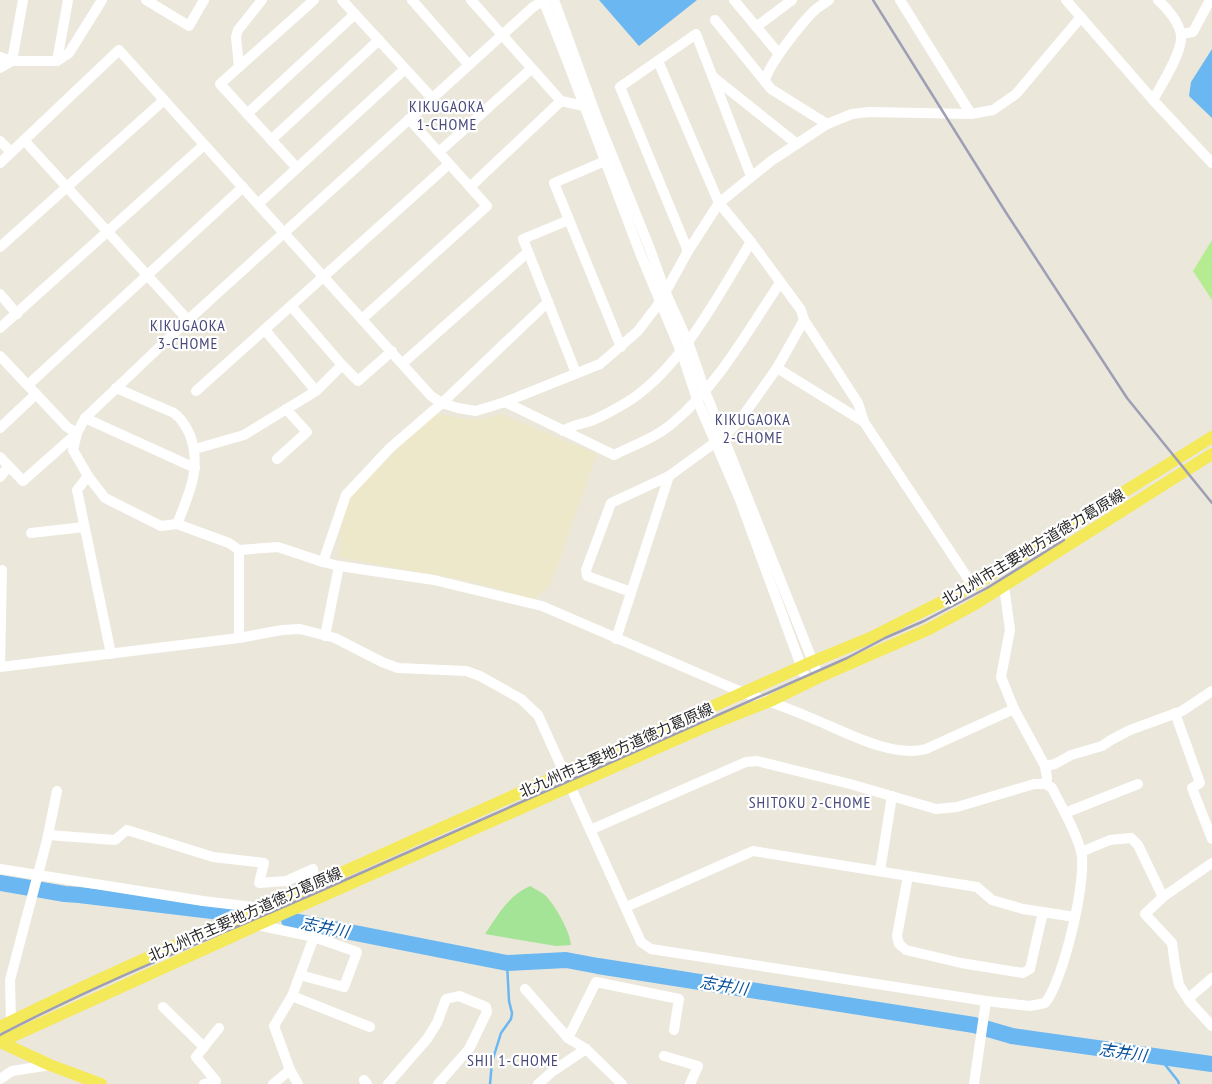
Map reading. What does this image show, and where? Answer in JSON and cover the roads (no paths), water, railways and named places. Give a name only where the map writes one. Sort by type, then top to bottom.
[{"type":"main road","name":"北九州市主要地方道徳力葛原線","points":[[5,1024],[65,995],[802,668],[814,661],[870,638],[973,586],[1208,440]]},
{"type":"main road","name":"北九州市主要地方道徳力葛原線","points":[[0,1042],[257,925],[702,728],[770,701],[819,676],[929,629],[1004,586],[1212,454]]},
{"type":"main road","points":[[0,1042],[94,1083]]},
{"type":"street","points":[[0,68],[12,61],[23,0]]},
{"type":"street","points":[[57,61],[68,0]]},
{"type":"street","points":[[0,57],[12,61],[57,61],[69,53],[102,0]]},
{"type":"street","points":[[146,0],[189,26],[204,0]]},
{"type":"street","points":[[239,67],[236,37],[238,30],[262,0]]},
{"type":"street","points":[[297,168],[220,84],[314,0]]},
{"type":"street","points":[[342,0],[432,98]]},
{"type":"street","points":[[412,0],[469,65]]},
{"type":"street","points":[[472,0],[561,101],[584,106]]},
{"type":"street","points":[[546,0],[530,3],[502,35],[188,320],[85,418],[77,433],[73,450],[88,476],[105,498],[161,526],[177,524],[229,543],[239,550],[278,547],[339,566],[434,580],[542,606],[744,693],[770,701],[862,739],[889,748],[918,751],[934,746],[1014,709]]},
{"type":"street","points":[[546,0],[584,106],[660,302],[684,346],[705,391],[740,500],[807,682]]},
{"type":"street","points":[[546,0],[597,118],[650,249],[684,346],[697,399],[720,440],[819,676]]},
{"type":"street","points":[[734,0],[779,54]]},
{"type":"street","points":[[756,27],[792,0]]},
{"type":"street","points":[[765,82],[765,76],[779,54],[815,10],[829,0]]},
{"type":"street","points":[[900,0],[971,114]]},
{"type":"street","points":[[1066,0],[1153,100],[1212,163]]},
{"type":"street","points":[[1153,100],[1173,63],[1181,42],[1181,34],[1168,8],[1158,0]]},
{"type":"street","points":[[1181,34],[1193,32],[1210,0]]},
{"type":"street","points":[[247,114],[355,14]]},
{"type":"street","points":[[0,163],[119,50],[431,396],[442,403],[476,411],[505,402],[600,364],[621,347],[638,331],[660,302],[688,251],[719,203],[751,176],[827,124],[852,114],[869,112],[971,114],[993,110],[1016,94],[1081,17]]},
{"type":"street","points":[[715,20],[771,89],[827,124]]},
{"type":"street","points":[[688,251],[620,87],[696,34],[751,176]]},
{"type":"street","points":[[271,140],[380,40]]},
{"type":"street","points":[[658,61],[719,203],[751,242],[801,310],[804,320],[858,404],[864,422],[973,586]]},
{"type":"street","points":[[258,204],[406,69]]},
{"type":"street","points":[[439,152],[531,69]]},
{"type":"street","points":[[712,77],[797,144]]},
{"type":"street","points":[[0,247],[164,100]]},
{"type":"street","points":[[470,187],[561,101]]},
{"type":"street","points":[[362,319],[487,206],[409,120]]},
{"type":"street","points":[[24,140],[188,320]]},
{"type":"street","points":[[0,141],[11,152]]},
{"type":"street","points":[[0,328],[204,145]]},
{"type":"street","points":[[605,161],[554,183],[621,347]]},
{"type":"street","points":[[196,391],[449,164]]},
{"type":"street","points":[[28,386],[243,188]]},
{"type":"street","points":[[569,220],[523,239],[576,374]]},
{"type":"street","points":[[563,432],[568,428],[601,416],[633,398],[652,384],[684,346],[751,242]]},
{"type":"street","points":[[403,363],[528,252]]},
{"type":"street","points":[[505,402],[563,432],[614,455],[655,435],[674,423],[705,391],[780,283]]},
{"type":"street","points":[[0,294],[17,314]]},
{"type":"street","points":[[323,562],[346,495],[390,448],[442,403],[548,302]]},
{"type":"street","points":[[291,306],[358,381],[392,351]]},
{"type":"street","points":[[631,592],[587,576],[586,570],[611,502],[669,476],[720,440],[740,420],[777,368],[804,320]]},
{"type":"street","points":[[265,330],[316,391]]},
{"type":"street","points":[[0,356],[67,427],[77,433]]},
{"type":"street","points":[[195,449],[244,435],[316,391],[342,365]]},
{"type":"street","points":[[777,368],[864,422]]},
{"type":"street","points":[[116,388],[179,416],[188,429],[195,449],[195,468],[190,491],[177,524]]},
{"type":"street","points":[[0,428],[36,394]]},
{"type":"street","points":[[277,459],[307,432],[286,409]]},
{"type":"street","points":[[85,418],[195,468]]},
{"type":"street","points":[[0,457],[23,481],[77,433]]},
{"type":"street","points":[[0,477],[9,466]]},
{"type":"street","points":[[88,476],[77,490],[111,654]]},
{"type":"street","points":[[616,639],[669,476]]},
{"type":"street","points":[[31,533],[84,527]]},
{"type":"street","points":[[239,550],[239,638]]},
{"type":"street","points":[[325,636],[339,566]]},
{"type":"street","points":[[2,570],[0,667],[300,629],[335,638],[398,668],[466,672],[480,676],[522,699],[538,715],[590,830],[626,907],[641,942],[652,949],[986,1001],[1030,1006],[1045,1003],[1052,992],[1070,941],[1083,873],[1081,852],[1065,813],[1052,788],[1046,784],[1034,784],[957,807],[936,809],[850,784],[757,761],[746,762],[590,830]]},
{"type":"street","points":[[1004,586],[1010,630],[1002,666],[1002,677],[1014,709],[1045,766],[1046,784]]},
{"type":"street","points":[[1045,766],[1055,764],[1071,755],[1102,746],[1130,730],[1175,714],[1193,705],[1212,691]]},
{"type":"street","points":[[1175,714],[1200,783],[1192,788],[1212,839]]},
{"type":"street","points":[[1065,813],[1138,784]]},
{"type":"street","points":[[5,1024],[10,980],[48,835],[57,791]]},
{"type":"street","points":[[880,871],[892,796]]},
{"type":"street","points":[[48,835],[115,840],[127,830],[213,857],[264,863],[259,883],[286,881],[313,869],[314,884],[320,898]]},
{"type":"street","points":[[1081,852],[1110,840],[1131,838],[1138,846],[1163,897]]},
{"type":"street","points":[[626,907],[753,851],[977,886],[992,900],[1043,912],[1075,917]]},
{"type":"street","points":[[1212,863],[1163,897],[1145,914],[1172,943],[1174,965],[1179,986],[1212,1026]]},
{"type":"street","points":[[0,869],[203,901],[263,908]]},
{"type":"street","points":[[908,876],[897,936],[899,944],[906,950],[961,964],[1023,973],[1030,969],[1043,912]]},
{"type":"street","points":[[257,925],[314,937],[357,952],[344,987],[300,975]]},
{"type":"street","points":[[298,1084],[290,1070],[274,1026],[292,996],[314,937]]},
{"type":"street","points":[[1189,998],[1212,978]]},
{"type":"street","points":[[568,1038],[596,982],[679,1000],[674,1030]]},
{"type":"street","points":[[525,989],[568,1038],[586,1049],[622,1084]]},
{"type":"street","points":[[292,996],[370,1026]]},
{"type":"street","points":[[388,1084],[427,1039],[437,1023],[446,999],[459,996],[486,1007],[488,1012],[468,1049],[438,1084]]},
{"type":"street","points":[[974,1084],[986,1001]]},
{"type":"street","points":[[163,1008],[204,1047]]},
{"type":"street","points":[[204,1084],[216,1081],[196,1057],[219,1028]]},
{"type":"street","points":[[538,1084],[552,1070],[586,1049]]},
{"type":"street","points":[[664,1056],[698,1066],[690,1084]]},
{"type":"street","points":[[0,1079],[12,1071],[50,1065]]},
{"type":"street","points":[[272,1084],[290,1070]]},
{"type":"water","points":[[599,0],[697,0],[639,46]]},
{"type":"water","points":[[1212,49],[1212,118],[1189,96],[1191,82]]},
{"type":"waterway","name":"志井川","points":[[0,883],[65,894],[237,914]]},
{"type":"waterway","name":"志井川","points":[[289,920],[507,963],[566,960],[974,1025],[1012,1036],[1212,1064]]},
{"type":"waterway","points":[[490,1084],[492,1062],[501,1033],[511,1019],[512,1013],[509,1001],[507,963]]},
{"type":"waterway","name":"志井川","points":[[1159,1057],[1179,1084]]},
{"type":"railway","points":[[873,0],[1005,211],[1127,398],[1212,503]]},
{"type":"railway","points":[[0,1035],[80,995],[847,658],[987,588],[1064,540]]},
{"type":"district","name":"KIKUGAOKA 1-CHOME","points":[[447,115]]},
{"type":"district","name":"KIKUGAOKA 3-CHOME","points":[[188,334]]},
{"type":"district","name":"KIKUGAOKA 2-CHOME","points":[[753,428]]},
{"type":"district","name":"SHITOKU 2-CHOME","points":[[810,802]]},
{"type":"district","name":"SHII 1-CHOME","points":[[513,1060]]}]
